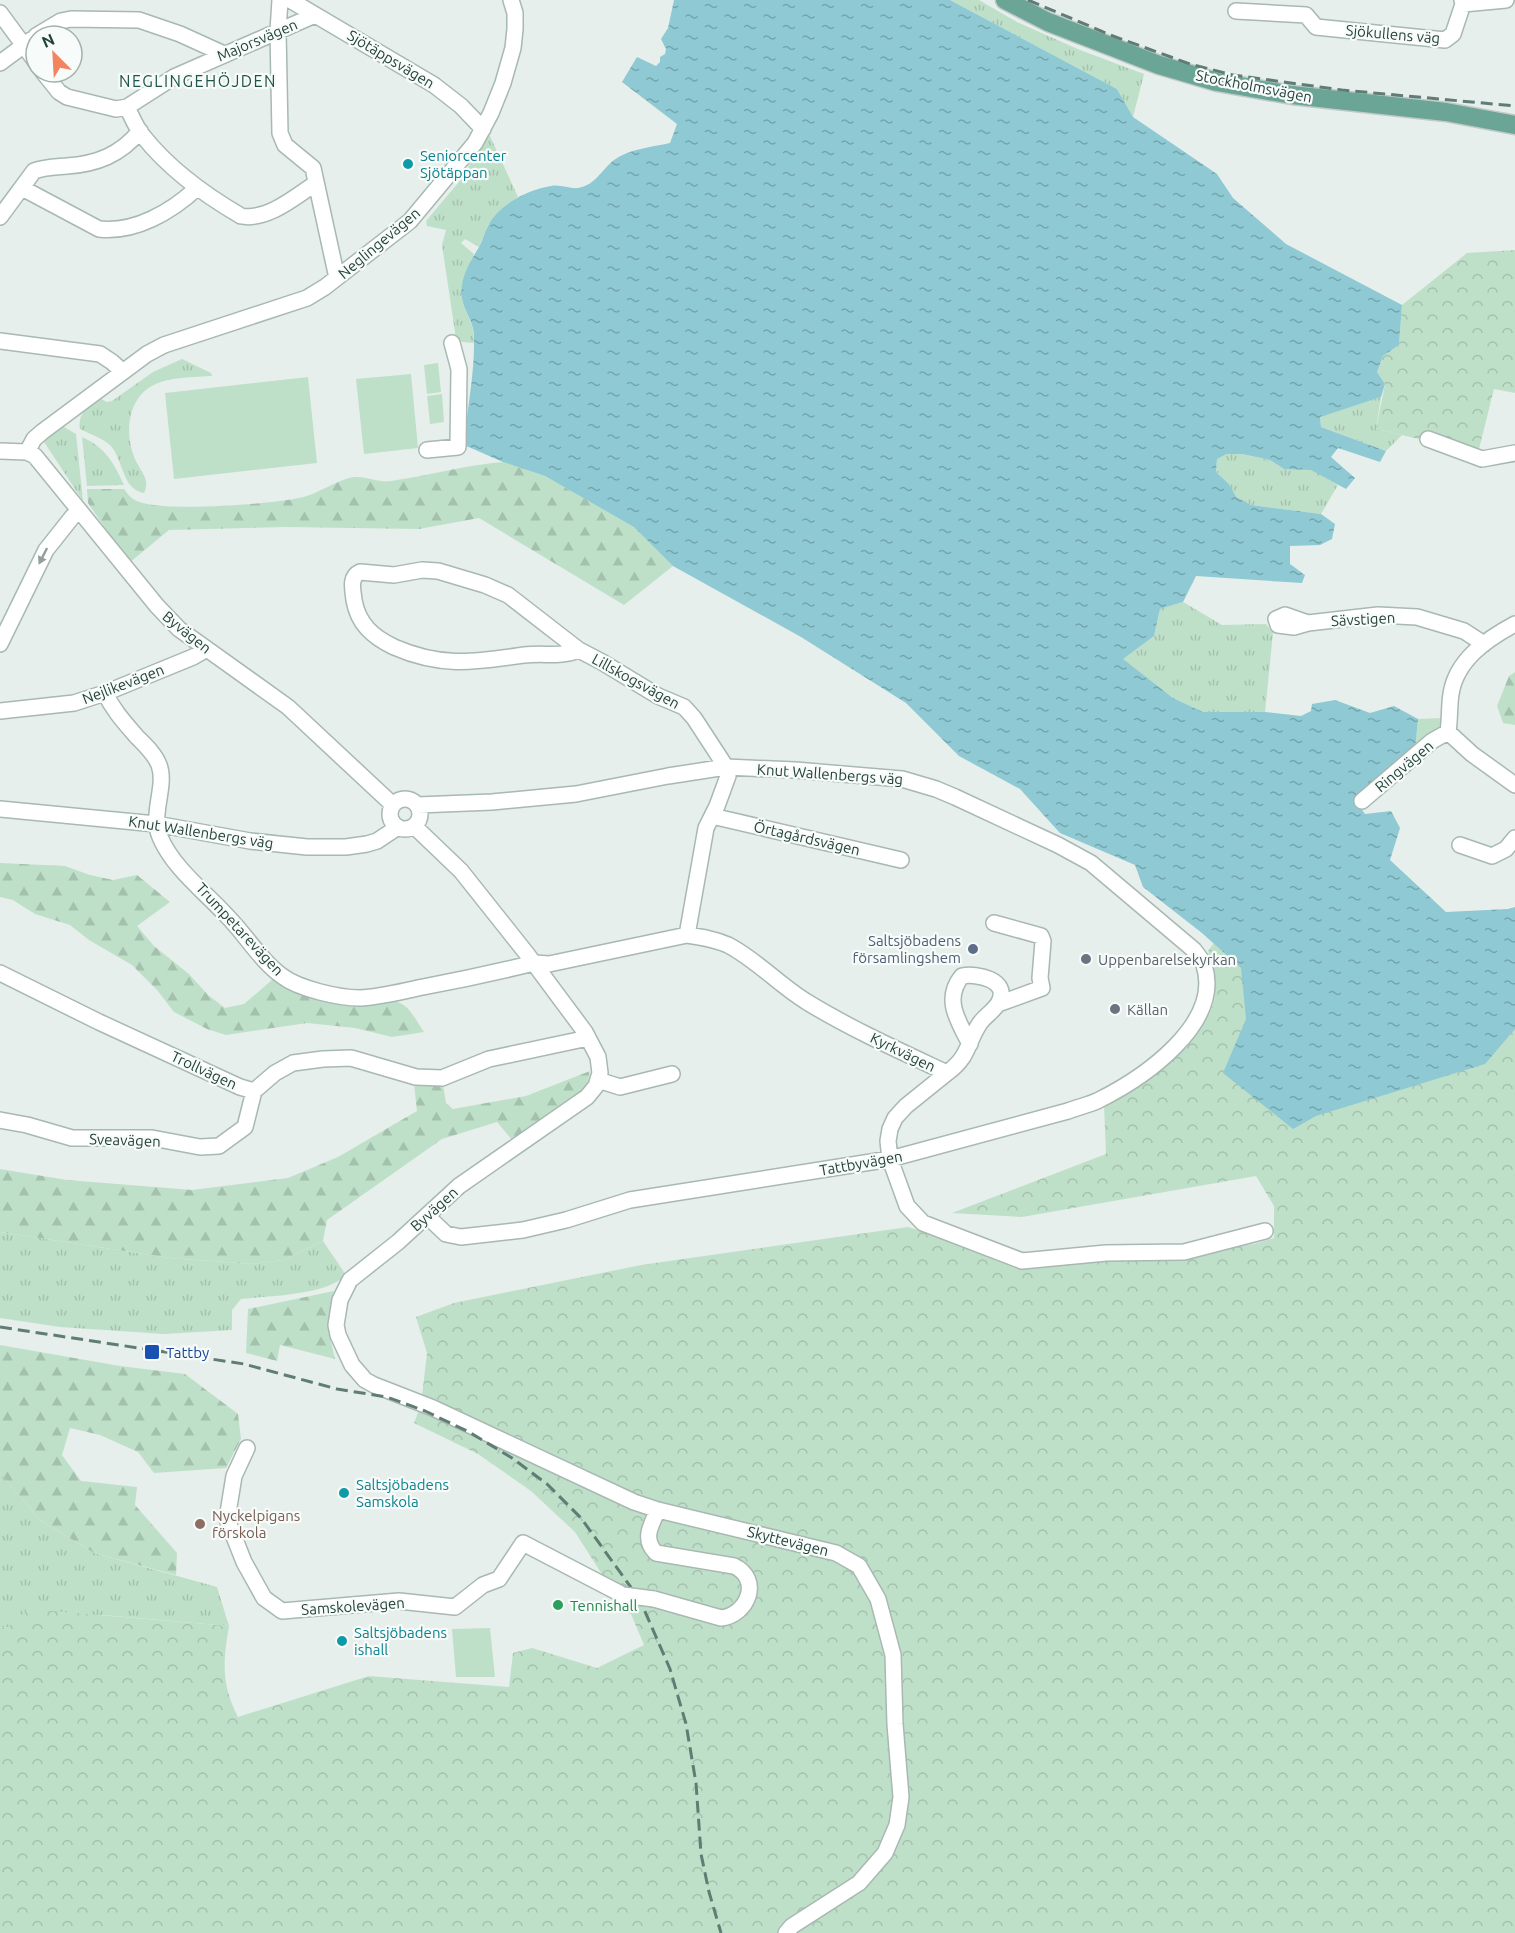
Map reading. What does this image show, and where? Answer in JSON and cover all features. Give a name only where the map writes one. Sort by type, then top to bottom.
[{"type":"main road","name":"Stockholmsvägen","points":[[1005,0],[1066,29],[1159,65],[1217,82],[1292,95],[1446,112],[1515,124]]},
{"type":"street","points":[[280,0],[278,31],[280,133],[285,145],[311,164],[337,278]]},
{"type":"street","name":"Sjötäppsvägen","points":[[290,0],[441,89],[483,129]]},
{"type":"street","name":"Neglingevägen","points":[[27,452],[34,439],[42,432],[147,354],[164,345],[307,298],[337,278],[410,221],[469,150],[483,129],[502,86],[513,48],[516,29],[511,0]]},
{"type":"street","points":[[1463,2],[1506,0]]},
{"type":"street","name":"Sjökullens väg","points":[[1236,10],[1307,7],[1316,27],[1445,40],[1453,34],[1463,2]]},
{"type":"street","points":[[0,13],[24,32]]},
{"type":"street","name":"Majorsvägen","points":[[127,107],[174,77],[315,15]]},
{"type":"street","points":[[56,24],[71,19],[139,20],[180,34],[224,54]]},
{"type":"street","points":[[0,63],[24,45]]},
{"type":"street","points":[[53,84],[67,97],[116,109],[127,107],[140,131],[167,161],[197,188],[241,216],[249,217],[277,207],[316,183]]},
{"type":"street","points":[[0,217],[34,171],[103,160],[130,143],[140,131]]},
{"type":"street","points":[[22,188],[99,229],[110,230],[126,228],[168,211],[180,204],[197,188]]},
{"type":"street","points":[[0,341],[100,354],[122,371]]},
{"type":"street","points":[[427,450],[458,447],[459,369],[452,343]]},
{"type":"street","points":[[1428,439],[1482,459],[1515,453]]},
{"type":"street","points":[[0,451],[27,452]]},
{"type":"street","name":"Byvägen","points":[[27,452],[35,456],[44,466],[157,606],[179,629],[288,707],[393,805]]},
{"type":"street","points":[[0,644],[46,550],[73,516],[80,511]]},
{"type":"street","name":"Lillskogsvägen","points":[[579,650],[570,654],[525,655],[479,661],[435,660],[414,656],[386,643],[367,630],[358,615],[352,580],[356,573],[360,572],[394,575],[422,570],[485,585],[508,595],[579,650],[657,696],[684,707],[694,718],[726,767]]},
{"type":"street","name":"Sävstigen","points":[[1308,623],[1377,615],[1418,617],[1464,631],[1484,644]]},
{"type":"street","name":"Ringvägen","points":[[1448,732],[1451,694],[1463,664],[1484,644],[1515,624]]},
{"type":"street","name":"Nejlikevägen","points":[[0,711],[74,703],[105,693],[193,657],[207,649]]},
{"type":"street","points":[[105,693],[121,719],[154,755],[160,766],[156,824]]},
{"type":"street","name":"Ringvägen","points":[[1448,732],[1472,754],[1515,785]]},
{"type":"street","name":"Ringvägen","points":[[1362,801],[1432,741],[1448,732]]},
{"type":"street","points":[[687,935],[706,828],[728,776],[726,767]]},
{"type":"street","name":"Knut Wallenbergs väg","points":[[418,805],[492,802],[576,794],[726,767],[902,779],[936,789],[1058,845],[1091,863],[1194,950]]},
{"type":"street","points":[[406,827],[419,820],[421,814],[418,805],[406,799],[396,801],[393,805],[390,812],[391,820],[406,827],[461,871],[534,963],[588,1038],[598,1057],[600,1073],[598,1080],[620,1087],[672,1074]]},
{"type":"street","name":"Knut Wallenbergs väg","points":[[0,809],[156,824],[249,840],[317,847],[346,848],[377,842],[406,827]]},
{"type":"street","name":"Örtagårdsvägen","points":[[712,816],[798,834],[901,860]]},
{"type":"street","name":"Trumpetarevägen","points":[[156,824],[160,836],[183,870],[283,977],[303,986],[345,997],[362,998],[534,963]]},
{"type":"street","points":[[1460,845],[1492,856],[1506,849],[1515,838]]},
{"type":"street","points":[[993,923],[1041,936],[1043,941],[1040,978],[1042,988],[998,1004]]},
{"type":"street","name":"Kyrkvägen","points":[[534,963],[549,964],[687,935],[726,945],[749,958],[807,1002],[874,1039],[947,1073],[895,1118],[890,1129],[888,1141],[890,1159],[907,1206],[923,1223],[1022,1261],[1106,1253],[1184,1252],[1265,1231]]},
{"type":"street","name":"Tattbyvägen","points":[[427,1216],[446,1234],[461,1237],[523,1230],[566,1220],[630,1200],[890,1159],[1068,1111],[1097,1101],[1134,1079],[1177,1044],[1190,1030],[1206,997],[1207,981],[1204,964],[1194,950]]},
{"type":"street","name":"Trollvägen","points":[[0,973],[99,1022],[240,1087],[254,1091],[275,1073],[293,1063],[351,1058],[416,1077],[442,1078],[489,1059],[588,1038]]},
{"type":"street","points":[[947,1073],[956,1067],[966,1054],[980,1023],[998,1004],[1001,995],[999,987],[993,981],[980,975],[969,974],[962,976],[955,985],[952,996],[954,1009],[970,1044]]},
{"type":"street","name":"Byvägen","points":[[357,1373],[338,1335],[336,1325],[340,1300],[350,1280],[427,1216],[459,1186],[582,1101],[596,1086],[598,1080]]},
{"type":"street","name":"Sveavägen","points":[[0,1120],[72,1138],[152,1138],[200,1147],[219,1146],[245,1127],[254,1091]]},
{"type":"street","name":"Skyttevägen","points":[[357,1373],[380,1388],[433,1408],[616,1495],[658,1510],[836,1553],[859,1566],[878,1599],[893,1655],[895,1724],[901,1797],[897,1825],[885,1853],[859,1883],[792,1926],[786,1933]]},
{"type":"street","name":"Samskolevägen","points":[[247,1448],[234,1476],[227,1519],[244,1562],[264,1598],[282,1611],[399,1601],[455,1607],[483,1585],[499,1579],[523,1542],[622,1594],[654,1599],[721,1618],[729,1617],[741,1608],[748,1600],[750,1591],[746,1577],[740,1569],[710,1561],[666,1556],[653,1550],[648,1535],[658,1510]]},
{"type":"green space","points":[[950,0],[979,0],[1017,22],[1080,50],[1144,74],[1133,117],[1117,89]]},
{"type":"green space","points":[[489,134],[518,197],[499,212],[488,225],[479,247],[465,239],[461,243],[474,254],[462,296],[472,326],[474,343],[463,342],[456,339],[442,245],[446,230],[427,226],[426,221],[463,177]]},
{"type":"green space","points":[[1515,250],[1515,393],[1494,389],[1478,453],[1376,429],[1385,384],[1377,372],[1383,356],[1399,345],[1402,305],[1467,253]]},
{"type":"green space","points":[[182,359],[211,373],[212,376],[161,382],[141,394],[131,414],[129,425],[131,448],[146,479],[144,493],[137,491],[127,480],[110,445],[80,429],[82,414],[101,399],[107,402],[112,401],[153,372]]},
{"type":"green space","points":[[438,363],[441,392],[427,394],[424,365]]},
{"type":"green space","points":[[411,374],[418,448],[364,454],[356,379]]},
{"type":"green space","points":[[308,377],[317,463],[174,479],[165,393]]},
{"type":"green space","points":[[442,394],[444,422],[430,424],[427,396]]},
{"type":"green space","points":[[1381,397],[1376,429],[1402,435],[1386,451],[1321,427],[1320,416]]},
{"type":"green space","points":[[57,426],[76,434],[83,501],[44,442],[45,437]]},
{"type":"green space","points":[[82,437],[108,456],[124,485],[87,486]]},
{"type":"green space","points":[[1227,454],[1242,454],[1270,460],[1284,469],[1311,469],[1338,485],[1321,514],[1251,505],[1235,497],[1229,484],[1216,472],[1217,459]]},
{"type":"green space","points":[[503,462],[545,476],[635,527],[673,566],[624,605],[479,518],[419,529],[286,527],[169,530],[129,563],[88,503],[87,489],[124,489],[137,501],[151,505],[194,507],[269,502],[304,497],[350,478],[391,481]]},
{"type":"green space","points":[[1183,602],[1222,625],[1266,624],[1273,633],[1265,712],[1203,712],[1173,698],[1122,659],[1154,636],[1160,609]]},
{"type":"green space","points":[[1515,672],[1515,725],[1503,723],[1497,706],[1509,676]]},
{"type":"green space","points":[[1443,718],[1440,731],[1415,750],[1418,719]]},
{"type":"green space","points":[[0,863],[65,866],[113,880],[137,875],[170,902],[137,926],[154,946],[189,974],[208,995],[225,1008],[244,1004],[273,979],[310,996],[341,1005],[382,1000],[395,1001],[407,1008],[424,1032],[392,1037],[355,1028],[307,1023],[226,1035],[207,1029],[174,1012],[157,990],[132,965],[89,940],[70,925],[35,914],[13,900],[0,897]]},
{"type":"green space","points":[[1214,943],[1515,966],[1515,1933],[0,1933],[0,1628],[8,1627],[28,1609],[229,1626],[225,1651],[225,1673],[232,1705],[238,1717],[369,1676],[509,1687],[513,1653],[532,1648],[597,1668],[644,1645],[631,1614],[626,1612],[575,1532],[531,1491],[478,1454],[414,1423],[421,1405],[427,1353],[416,1317],[454,1303],[641,1265],[908,1227],[960,1243],[1024,1269],[1254,1244],[1274,1238],[1274,1206],[1256,1176],[1022,1217],[952,1213],[1106,1154],[1104,1105],[1151,1076],[1184,1046],[1209,1015],[1214,1001],[1215,988],[1208,951]]},
{"type":"green space","points":[[590,1071],[587,1085],[577,1097],[512,1140],[497,1122],[442,1139],[327,1220],[323,1241],[283,1260],[252,1264],[170,1258],[0,1232],[0,1169],[67,1180],[192,1190],[288,1178],[338,1157],[417,1111],[414,1084],[443,1084],[446,1103],[453,1109],[526,1096]]},
{"type":"green space","points":[[0,1232],[170,1258],[252,1264],[283,1260],[323,1241],[346,1275],[337,1282],[312,1291],[241,1299],[232,1310],[232,1330],[164,1334],[60,1327],[0,1318]]},
{"type":"green space","points":[[334,1291],[327,1325],[335,1359],[280,1345],[277,1361],[246,1353],[248,1309]]},
{"type":"green space","points":[[0,1345],[120,1366],[185,1374],[238,1414],[241,1439],[226,1468],[154,1473],[138,1452],[100,1435],[70,1428],[62,1455],[81,1481],[137,1487],[135,1505],[177,1553],[176,1575],[94,1553],[40,1520],[0,1473]]},
{"type":"green space","points":[[0,1473],[40,1520],[94,1553],[217,1587],[229,1626],[102,1615],[0,1628]]},
{"type":"green space","points":[[490,1628],[495,1677],[456,1677],[452,1629]]},
{"type":"water","points":[[674,0],[950,0],[1117,89],[1133,117],[1217,174],[1233,198],[1286,244],[1402,305],[1399,345],[1383,356],[1377,372],[1385,384],[1381,397],[1320,417],[1321,427],[1386,451],[1380,462],[1338,448],[1331,457],[1355,478],[1346,489],[1311,470],[1284,469],[1270,460],[1242,454],[1227,454],[1217,459],[1216,472],[1229,484],[1236,497],[1251,505],[1321,514],[1335,524],[1332,539],[1320,545],[1290,546],[1290,564],[1305,575],[1302,583],[1196,576],[1183,602],[1160,609],[1154,636],[1123,659],[1173,698],[1203,712],[1265,712],[1301,716],[1311,711],[1312,704],[1335,700],[1370,713],[1394,706],[1418,719],[1415,750],[1355,800],[1365,814],[1391,811],[1400,828],[1390,860],[1446,912],[1515,907],[1515,1029],[1485,1064],[1316,1116],[1293,1129],[1223,1073],[1246,1019],[1241,968],[1202,933],[1143,887],[1135,865],[1060,833],[1020,789],[959,756],[906,703],[801,637],[673,566],[634,527],[545,476],[503,462],[464,445],[474,350],[474,331],[463,303],[462,291],[462,284],[469,265],[493,218],[515,199],[551,186],[578,188],[590,184],[620,156],[670,143],[677,124],[622,82],[637,57],[656,66],[660,62],[660,57],[665,54],[666,49],[661,39],[668,28]]},
{"type":"railway","points":[[1028,0],[1113,36],[1190,64],[1233,75],[1342,90],[1515,106]]},
{"type":"railway","points":[[0,1327],[244,1364],[337,1389],[387,1397],[425,1411],[469,1432],[512,1458],[547,1484],[581,1518],[630,1586],[643,1607],[670,1669],[686,1724],[696,1783],[701,1854],[721,1933]]},
{"type":"place","name":"Seniorcenter Sjötäppan","points":[[408,164]]},
{"type":"place","name":"Saltsjöbadens församlingshem","points":[[973,949]]},
{"type":"place","name":"Uppenbarelsekyrkan","points":[[1086,959]]},
{"type":"place","name":"Källan","points":[[1115,1009]]},
{"type":"place","name":"Tattby","points":[[152,1352]]},
{"type":"place","name":"Saltsjöbadens Samskola","points":[[344,1493]]},
{"type":"place","name":"Nyckelpigans förskola","points":[[200,1524]]},
{"type":"place","name":"Tennishall","points":[[558,1605]]},
{"type":"place","name":"Saltsjöbadens ishall","points":[[342,1641]]},
{"type":"district","name":"NEGLINGEHÖJDEN","points":[[198,81]]}]
